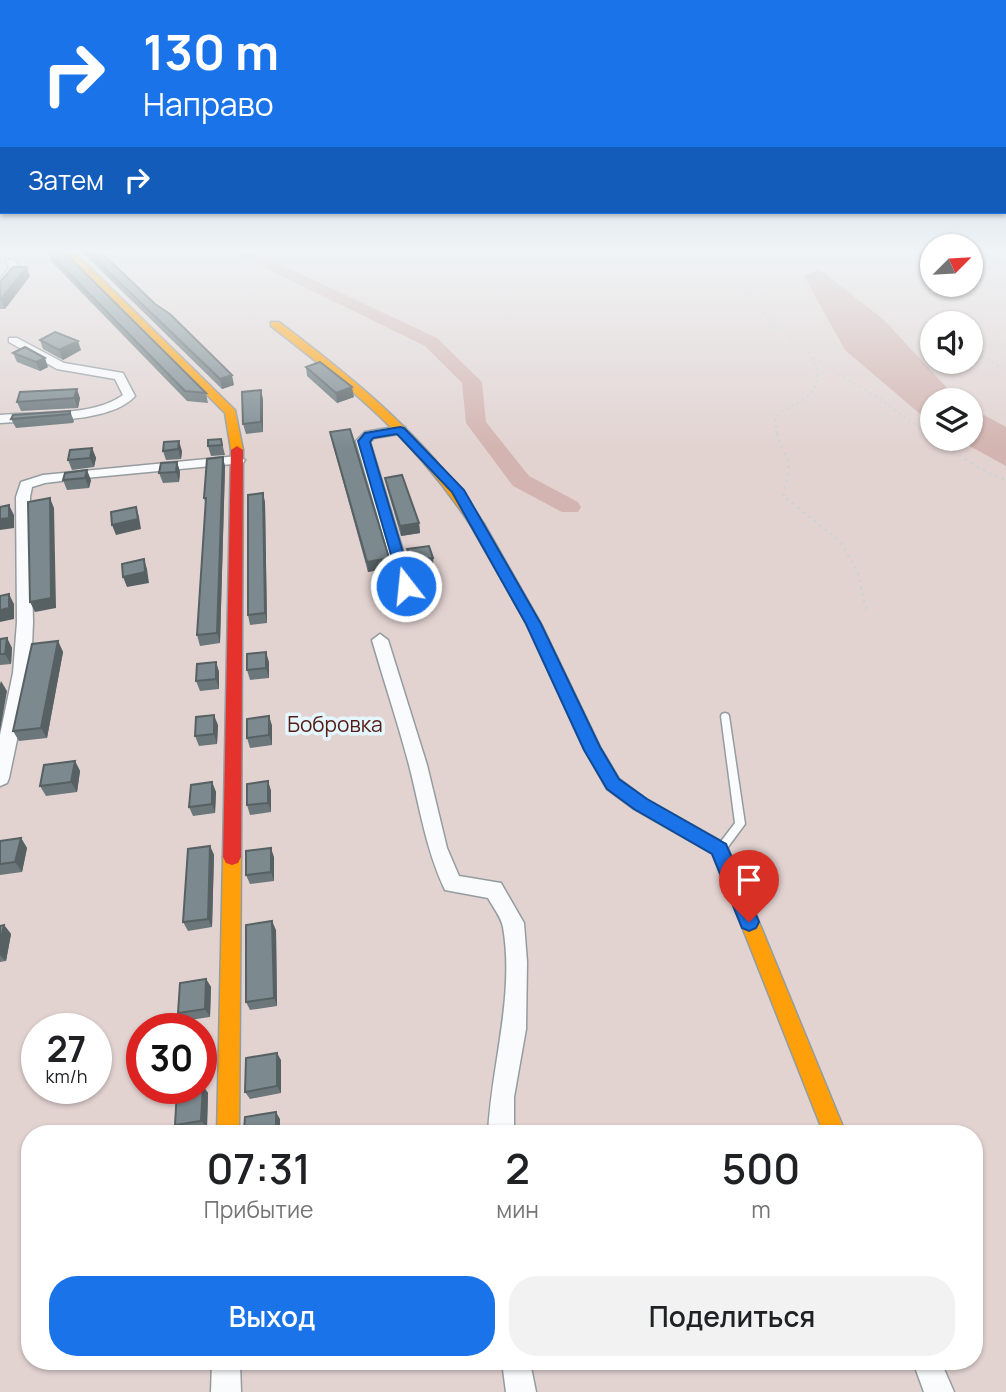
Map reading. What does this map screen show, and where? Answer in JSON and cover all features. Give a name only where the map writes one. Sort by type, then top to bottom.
[{"type":"street","points":[[136,318],[231,412],[238,460],[229,1125]]},
{"type":"street","points":[[275,324],[358,388],[396,422],[400,430],[457,490],[534,624],[593,750],[613,784],[640,804],[719,849],[831,1125]]},
{"type":"street","points":[[0,419],[105,409],[124,403],[129,396],[119,376],[61,366],[13,340]]},
{"type":"street","points":[[400,430],[370,435],[363,441],[412,607]]},
{"type":"street","points":[[0,778],[22,673],[25,622],[23,497],[26,485],[43,479],[238,460]]},
{"type":"street","points":[[380,640],[418,765],[437,848],[452,884],[494,890],[513,923],[516,962],[514,1029],[502,1097],[501,1125]]},
{"type":"street","points":[[226,1370],[226,1392]]},
{"type":"street","points":[[517,1370],[521,1392]]},
{"type":"street","points":[[930,1370],[939,1392]]},
{"type":"lane","points":[[719,849],[740,824],[725,716]]},
{"type":"path","points":[[769,318],[813,358],[880,399],[920,428]]},
{"type":"path","points":[[983,356],[1006,370]]},
{"type":"path","points":[[813,358],[818,374],[815,388],[805,398],[783,408],[775,418],[779,446],[787,458],[789,468],[783,496],[790,505],[826,528],[845,547],[860,575],[866,609]]},
{"type":"path","points":[[953,451],[975,466],[1006,481]]},
{"type":"green space","name":"Бобровка","points":[[0,318],[920,318],[920,374],[983,374],[983,318],[1006,318],[1006,1392],[0,1392]]},
{"type":"shaded area","points":[[827,318],[884,320],[920,359],[920,374],[934,374],[947,388],[920,388],[920,414],[845,350]]},
{"type":"shaded area","points":[[983,415],[1006,427],[1006,466],[979,451],[983,451]]},
{"type":"building","points":[[113,318],[130,318],[206,393],[185,391]]},
{"type":"building","points":[[157,318],[174,318],[232,375],[220,379]]},
{"type":"building","points":[[55,332],[78,341],[59,350],[40,340]]},
{"type":"building","points":[[25,347],[45,358],[36,362],[13,353]]},
{"type":"building","points":[[320,362],[352,387],[336,393],[306,367]]},
{"type":"building","points":[[77,389],[74,398],[17,402],[20,392]]},
{"type":"building","points":[[261,390],[261,422],[243,424],[242,392]]},
{"type":"building","points":[[70,411],[70,414],[11,419],[13,415]]},
{"type":"building","points":[[350,429],[389,558],[367,562],[330,432]]},
{"type":"building","points":[[221,439],[222,445],[208,446],[208,440]]},
{"type":"building","points":[[179,441],[178,449],[163,451],[164,442]]},
{"type":"building","points":[[92,448],[90,458],[68,460],[70,450]]},
{"type":"building","points":[[223,457],[217,633],[197,635],[207,459]]},
{"type":"building","points":[[177,462],[176,472],[159,473],[161,463]]},
{"type":"building","points":[[87,470],[85,478],[63,480],[65,473]]},
{"type":"building","points":[[402,475],[419,523],[400,526],[385,478]]},
{"type":"building","points":[[263,493],[265,613],[248,615],[248,495]]},
{"type":"building","points":[[50,498],[51,598],[30,602],[28,502]]},
{"type":"building","points":[[9,505],[9,518],[0,519],[0,507]]},
{"type":"building","points":[[136,507],[138,519],[112,525],[111,512]]},
{"type":"building","points":[[429,546],[433,558],[411,562],[407,549]]},
{"type":"building","points":[[144,559],[145,572],[123,577],[122,564]]},
{"type":"building","points":[[9,594],[9,608],[0,610],[0,596]]},
{"type":"building","points":[[7,638],[5,654],[0,654],[0,639]]},
{"type":"building","points":[[58,641],[41,728],[13,731],[32,644]]},
{"type":"building","points":[[266,652],[266,668],[247,670],[247,654]]},
{"type":"building","points":[[216,662],[216,679],[196,681],[197,664]]},
{"type":"building","points":[[214,715],[214,734],[195,736],[196,717]]},
{"type":"building","points":[[269,716],[269,735],[247,738],[247,719]]},
{"type":"building","points":[[75,761],[71,782],[40,786],[44,765]]},
{"type":"building","points":[[268,781],[268,803],[247,805],[247,784]]},
{"type":"building","points":[[212,782],[212,804],[189,807],[191,785]]},
{"type":"building","points":[[21,838],[15,862],[0,864],[0,841]]},
{"type":"building","points":[[210,846],[208,919],[183,922],[188,849]]},
{"type":"building","points":[[271,848],[271,872],[246,875],[246,851]]},
{"type":"building","points":[[272,921],[274,998],[246,1002],[246,925]]},
{"type":"building","points":[[4,925],[0,943],[0,926]]},
{"type":"building","points":[[206,979],[205,1009],[178,1013],[180,983]]},
{"type":"building","points":[[277,1053],[277,1086],[245,1092],[246,1058]]},
{"type":"building","points":[[176,1104],[202,1104],[201,1121],[175,1125]]},
{"type":"building","points":[[276,1112],[276,1125],[244,1125],[245,1117]]},
{"type":"waterway","points":[[380,318],[431,342],[472,382],[476,423],[521,481],[570,507]]},
{"type":"traffic: fast","points":[[477,524],[534,624],[593,750],[613,784],[640,804],[720,849],[731,876]]},
{"type":"traffic: slow","points":[[136,318],[231,412],[237,450]]},
{"type":"traffic: slow","points":[[275,324],[332,368],[412,439],[435,465],[477,524]]},
{"type":"traffic: slow","points":[[228,1125],[232,857]]},
{"type":"traffic: slow","points":[[731,876],[831,1125]]},
{"type":"traffic: jam","points":[[232,857],[237,450]]},
{"type":"route","points":[[406,586],[363,441],[370,435],[400,430],[429,457],[457,490],[534,624],[545,653],[613,784],[640,804],[719,849],[749,922]]}]
